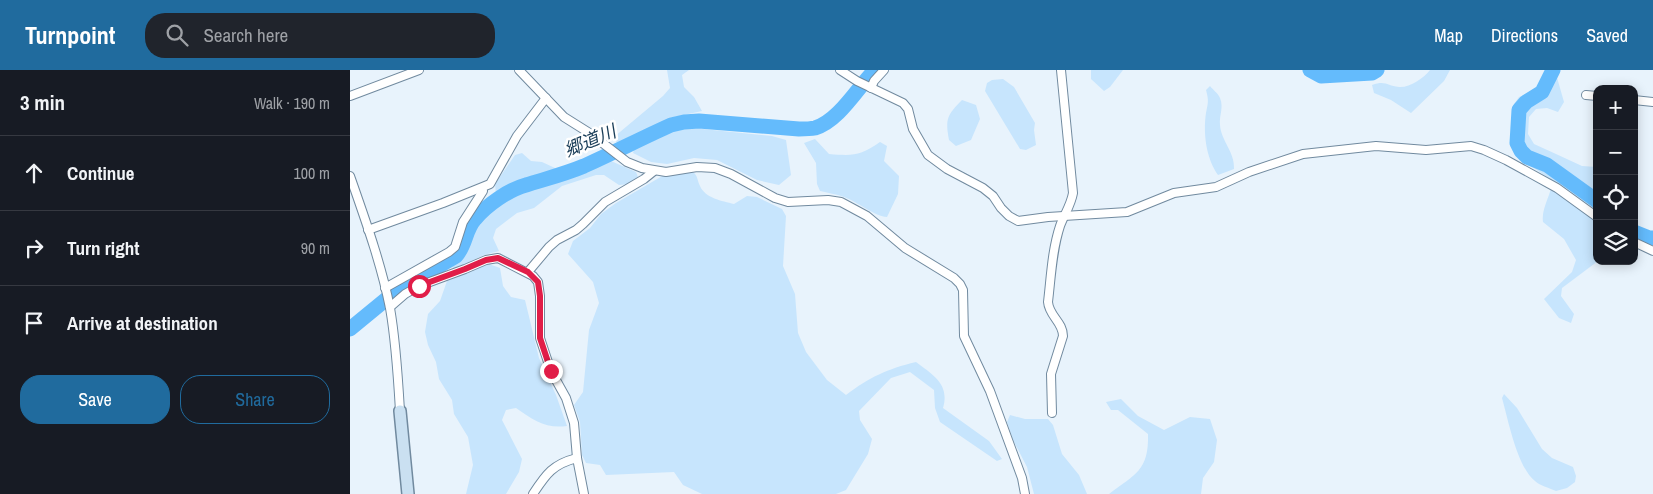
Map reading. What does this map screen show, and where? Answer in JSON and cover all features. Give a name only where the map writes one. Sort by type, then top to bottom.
[{"type":"street","points":[[350,96],[419,70]]},
{"type":"street","points":[[519,70],[564,117],[627,162],[642,168],[666,172],[698,167],[715,168],[788,202],[828,200],[841,202],[867,216],[905,248],[954,278],[963,290],[964,336],[968,348],[978,363],[986,382],[1022,478],[1025,494]]},
{"type":"street","points":[[840,70],[857,81],[903,103],[908,109],[913,129],[928,155],[947,169],[983,188],[993,196],[1009,216],[1018,221],[1128,212],[1174,193],[1216,187],[1249,172],[1303,154],[1376,146],[1426,150],[1471,146],[1506,160],[1557,188],[1593,214]]},
{"type":"street","points":[[870,87],[884,70]]},
{"type":"street","points":[[1052,413],[1051,374],[1063,336],[1063,329],[1049,309],[1048,302],[1060,227],[1071,203],[1073,193],[1061,70]]},
{"type":"street","points":[[1586,94],[1593,95]]},
{"type":"street","points":[[368,230],[490,184],[517,136],[546,98]]},
{"type":"street","points":[[1638,100],[1653,102]]},
{"type":"street","points":[[528,272],[557,240],[583,224],[605,202],[644,179],[654,170]]},
{"type":"street","points":[[350,176],[368,230],[389,305],[395,344],[408,494]]},
{"type":"street","points":[[386,291],[455,247],[463,222],[483,191],[482,188]]},
{"type":"street","points":[[1638,244],[1653,251]]},
{"type":"street","points":[[389,305],[419,286],[486,260],[498,258],[528,272],[538,282],[540,338],[551,371],[566,398],[574,423],[577,458],[584,494]]},
{"type":"street","points":[[533,494],[553,468],[565,461],[577,458]]},
{"type":"shaded area","points":[[667,70],[689,70],[682,75],[684,87],[694,97],[702,111],[670,118],[617,143],[614,137],[670,88]]},
{"type":"shaded area","points":[[1091,70],[1123,70],[1110,87],[1104,91],[1091,79]]},
{"type":"shaded area","points":[[1430,70],[1450,70],[1444,81],[1411,113],[1391,100],[1374,93],[1372,85],[1384,83],[1399,87],[1407,86],[1420,79]]},
{"type":"shaded area","points":[[1556,74],[1564,102],[1558,112],[1547,108],[1536,109],[1529,117],[1528,134],[1534,144],[1582,166],[1593,167],[1593,265],[1562,288],[1561,296],[1574,314],[1571,323],[1559,318],[1544,299],[1572,272],[1576,260],[1564,239],[1543,222],[1552,180],[1523,161],[1513,141],[1514,104],[1519,97],[1534,90],[1542,83],[1545,76]]},
{"type":"shaded area","points":[[1003,79],[1014,87],[1035,123],[1036,145],[1026,150],[1020,149],[985,91],[987,83],[992,80]]},
{"type":"shaded area","points":[[1210,86],[1220,98],[1222,105],[1221,131],[1234,163],[1234,169],[1218,175],[1208,153],[1205,137],[1208,102],[1206,90]]},
{"type":"shaded area","points":[[962,100],[976,105],[980,119],[971,140],[956,146],[949,140],[947,122],[950,114]]},
{"type":"shaded area","points":[[683,127],[772,136],[786,140],[791,175],[779,185],[757,180],[717,160],[694,158],[667,164],[651,162],[633,153],[634,149],[661,135]]},
{"type":"shaded area","points":[[815,139],[829,154],[856,154],[880,142],[887,146],[884,161],[899,176],[898,194],[887,217],[844,197],[820,191],[817,184],[816,163],[804,143]]},
{"type":"shaded area","points":[[522,153],[531,161],[542,162],[555,168],[560,178],[596,164],[611,161],[636,172],[638,177],[630,184],[619,185],[604,175],[596,175],[562,186],[534,208],[517,213],[496,229],[493,238],[499,251],[484,255],[455,269],[452,267],[468,248],[471,235],[481,218],[497,204],[495,184],[515,155]]},
{"type":"shaded area","points":[[693,172],[702,190],[714,198],[734,204],[747,196],[757,197],[782,209],[786,216],[783,266],[795,294],[798,333],[806,352],[827,380],[846,395],[879,374],[916,362],[934,376],[942,386],[945,400],[943,408],[989,441],[1002,459],[997,461],[940,422],[935,408],[934,390],[910,372],[891,378],[859,411],[860,420],[872,439],[868,454],[846,490],[836,494],[702,494],[683,485],[674,472],[606,475],[600,465],[586,463],[582,455],[580,422],[574,405],[583,392],[589,330],[599,303],[593,282],[568,254],[573,241],[590,228],[601,214],[616,203],[664,175]]},
{"type":"shaded area","points":[[489,264],[500,268],[503,286],[511,297],[525,300],[539,358],[556,395],[567,426],[546,425],[534,420],[516,408],[506,410],[502,420],[522,459],[519,472],[506,494],[466,494],[473,465],[468,437],[454,414],[452,400],[439,379],[436,362],[428,345],[425,332],[428,314],[440,301],[447,281]]},
{"type":"shaded area","points":[[1504,394],[1517,408],[1542,449],[1552,458],[1573,467],[1576,476],[1575,482],[1567,488],[1556,491],[1535,481],[1529,474],[1523,465],[1514,442],[1502,398]]},
{"type":"shaded area","points":[[1121,399],[1138,416],[1164,430],[1190,417],[1210,419],[1217,440],[1214,462],[1203,478],[1201,494],[1109,494],[1139,470],[1146,456],[1148,446],[1148,434],[1118,410],[1111,410],[1106,402]]},
{"type":"shaded area","points":[[1010,415],[1025,419],[1048,419],[1053,425],[1062,454],[1079,475],[1087,494],[1034,494],[1027,467],[1013,440],[1007,422]]},
{"type":"waterway","name":"郷道川","points":[[350,329],[395,292],[456,256],[475,219],[492,203],[512,190],[577,169],[671,125],[684,122],[699,121],[799,129],[815,128],[824,124],[840,111],[875,70]]},
{"type":"waterway","name":"郷道川","points":[[1310,70],[1321,76],[1372,73],[1377,70]]},
{"type":"waterway","name":"郷道川","points":[[1553,70],[1542,92],[1526,102],[1519,110],[1517,143],[1527,157],[1547,165],[1593,198]]},
{"type":"waterway","name":"郷道川","points":[[1638,234],[1653,238]]},
{"type":"route","points":[[419,286],[486,260],[498,258],[528,272],[538,282],[540,338],[551,371]]}]
